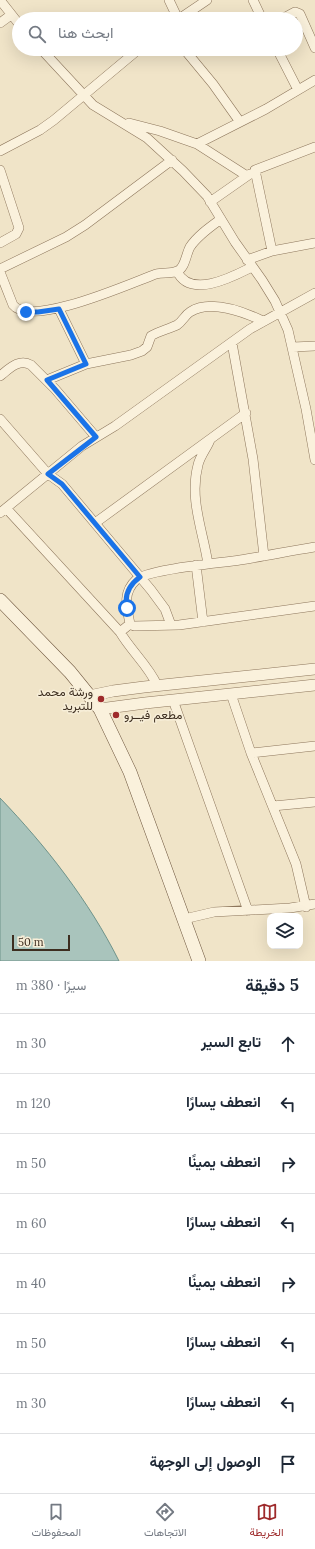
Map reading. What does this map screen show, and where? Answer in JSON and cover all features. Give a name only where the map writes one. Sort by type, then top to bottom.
[{"type":"main road","points":[[0,600],[70,672],[100,709],[130,772],[199,961]]},
{"type":"street","points":[[0,0],[11,15],[0,23]]},
{"type":"street","points":[[168,0],[174,12]]},
{"type":"street","points":[[188,12],[206,0]]},
{"type":"street","points":[[253,0],[259,12]]},
{"type":"street","points":[[303,21],[315,48]]},
{"type":"street","points":[[48,56],[99,110],[147,138],[172,160],[210,202],[280,312],[293,347],[311,408],[315,460]]},
{"type":"street","points":[[0,151],[40,130],[130,56]]},
{"type":"street","points":[[190,56],[213,84],[240,122]]},
{"type":"street","points":[[281,56],[298,90]]},
{"type":"street","points":[[197,144],[315,80]]},
{"type":"street","points":[[121,122],[160,131],[197,144],[247,176]]},
{"type":"street","points":[[210,202],[255,170],[315,146]]},
{"type":"street","points":[[0,269],[79,229],[172,160]]},
{"type":"street","points":[[0,170],[19,228],[16,234],[0,243]]},
{"type":"street","points":[[255,170],[272,252]]},
{"type":"street","points":[[0,272],[13,305],[20,311],[38,312],[59,309],[157,274],[177,271],[182,266],[188,251],[195,240],[221,219]]},
{"type":"street","points":[[177,271],[180,277],[185,281],[204,284],[223,281],[250,263],[272,252],[315,243]]},
{"type":"street","points":[[157,686],[150,672],[126,643],[120,632],[3,511],[96,437],[115,426],[263,321],[315,293]]},
{"type":"street","points":[[47,380],[86,364],[130,356],[142,351],[147,347],[151,336],[181,322],[189,312],[196,309],[213,307],[231,310],[263,321]]},
{"type":"street","points":[[59,309],[86,364]]},
{"type":"street","points":[[232,343],[246,413],[253,459],[264,556]]},
{"type":"street","points":[[293,347],[315,346]]},
{"type":"street","points":[[0,376],[15,365],[23,363],[31,365],[47,380],[96,437]]},
{"type":"street","points":[[95,523],[246,413]]},
{"type":"street","points":[[1,423],[48,474],[62,484],[95,523],[158,598],[171,625]]},
{"type":"street","points":[[208,564],[196,508],[195,487],[198,463],[211,438]]},
{"type":"street","points":[[130,624],[126,594],[132,584],[140,577],[196,565],[264,556],[315,547]]},
{"type":"street","points":[[196,565],[203,622]]},
{"type":"street","points":[[130,624],[134,626],[171,625],[203,622],[315,606]]},
{"type":"street","points":[[120,632],[130,624]]},
{"type":"street","points":[[89,696],[113,690],[315,669]]},
{"type":"street","points":[[100,709],[315,685]]},
{"type":"street","points":[[231,694],[251,753],[296,864],[306,907]]},
{"type":"street","points":[[173,700],[248,911]]},
{"type":"street","points":[[251,753],[315,746]]},
{"type":"street","points":[[273,806],[315,802]]},
{"type":"street","points":[[184,919],[214,912],[306,907],[315,904]]},
{"type":"water","points":[[0,798],[34,835],[66,875],[94,917],[119,961],[0,961]]},
{"type":"place","name":"ورشة محمد للتبريد","points":[[101,699]]},
{"type":"place","name":"مطعم فيــرو","points":[[116,715]]},
{"type":"route","points":[[26,312],[59,309],[86,364],[47,380],[96,437],[82,446],[48,474],[62,484],[140,577],[132,584],[126,594],[127,608]]}]
